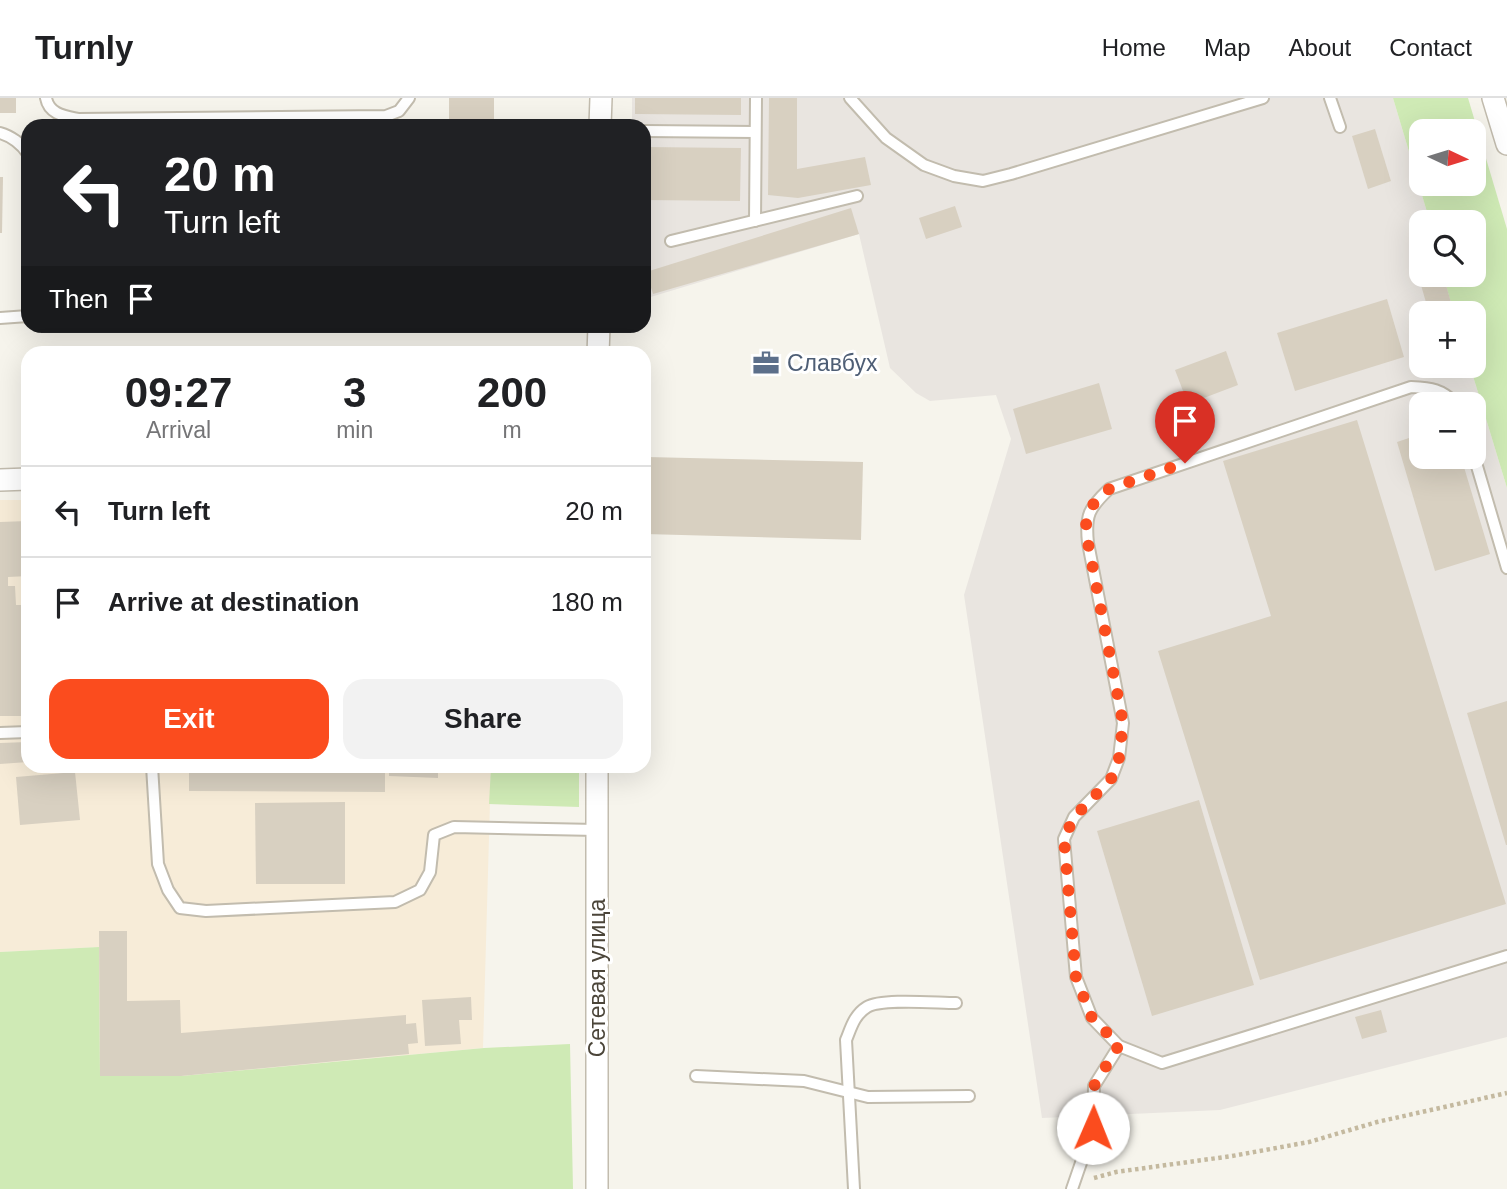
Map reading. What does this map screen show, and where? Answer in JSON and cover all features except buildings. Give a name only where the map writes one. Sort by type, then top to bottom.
[{"type":"street","points":[[600,119],[601,98]]},
{"type":"street","points":[[1493,98],[1507,144]]},
{"type":"street","points":[[0,480],[21,479]]},
{"type":"street","name":"Сетевая улица","points":[[597,773],[597,1189]]},
{"type":"lane","points":[[46,98],[56,114],[78,119],[386,116],[399,111],[409,98]]},
{"type":"lane","points":[[755,98],[755,221]]},
{"type":"lane","points":[[850,98],[886,138],[924,165],[954,176],[983,181],[1264,98]]},
{"type":"lane","points":[[1330,98],[1340,127]]},
{"type":"lane","points":[[651,131],[755,132]]},
{"type":"lane","points":[[0,133],[8,135],[21,146]]},
{"type":"lane","points":[[671,241],[857,196]]},
{"type":"lane","points":[[0,318],[21,316]]},
{"type":"lane","points":[[1440,392],[1411,387],[1109,489],[1094,503],[1086,525],[1088,543],[1123,723],[1119,758],[1111,779],[1074,817],[1064,839],[1076,978],[1092,1018],[1119,1045],[1162,1063],[1507,956]]},
{"type":"lane","points":[[1478,469],[1507,568]]},
{"type":"lane","points":[[0,733],[21,732]]},
{"type":"lane","points":[[152,773],[158,864],[168,890],[180,908],[193,910],[395,902],[420,890],[430,872],[434,835],[454,827],[597,830]]},
{"type":"lane","points":[[854,1189],[846,1040],[854,1020],[867,1007],[882,1003],[956,1003]]},
{"type":"lane","points":[[1073,1186],[1093,1128],[1094,1086],[1119,1045]]},
{"type":"lane","points":[[696,1076],[804,1081],[868,1097],[969,1096]]},
{"type":"path","points":[[1073,1186],[1116,1172],[1309,1142],[1377,1122],[1507,1093]]},
{"type":"shaded area","points":[[632,98],[1393,98],[1409,152],[1409,196],[1422,196],[1426,210],[1409,210],[1409,287],[1447,287],[1451,301],[1409,301],[1409,378],[1474,378],[1478,392],[1409,392],[1409,469],[1486,469],[1486,419],[1507,488],[1507,1037],[1220,1110],[1042,1118],[964,595],[1011,439],[996,395],[930,401],[916,393],[890,368],[859,234],[651,297],[651,119],[632,119]]},
{"type":"shaded area","points":[[0,500],[21,500],[21,773],[491,773],[483,1048],[181,1076],[100,1076],[99,947],[0,952]]},
{"type":"green space","points":[[1393,98],[1468,98],[1474,119],[1409,119],[1409,152]]},
{"type":"green space","points":[[1486,158],[1507,229],[1507,488],[1486,419],[1486,392],[1478,392],[1474,378],[1486,378],[1486,301],[1450,301],[1446,287],[1486,287],[1486,210],[1426,210],[1422,196],[1486,196]]},
{"type":"green space","points":[[491,773],[579,773],[579,807],[489,804]]},
{"type":"green space","points":[[99,947],[100,1076],[181,1076],[484,1048],[570,1044],[573,1189],[0,1189],[0,952]]},
{"type":"place","name":"Славбух","points":[[766,363]]},
{"type":"route","points":[[1093,1128],[1094,1086],[1119,1045],[1092,1018],[1076,978],[1064,839],[1074,817],[1111,779],[1119,758],[1123,723],[1086,525],[1094,503],[1109,489],[1185,463]]}]
